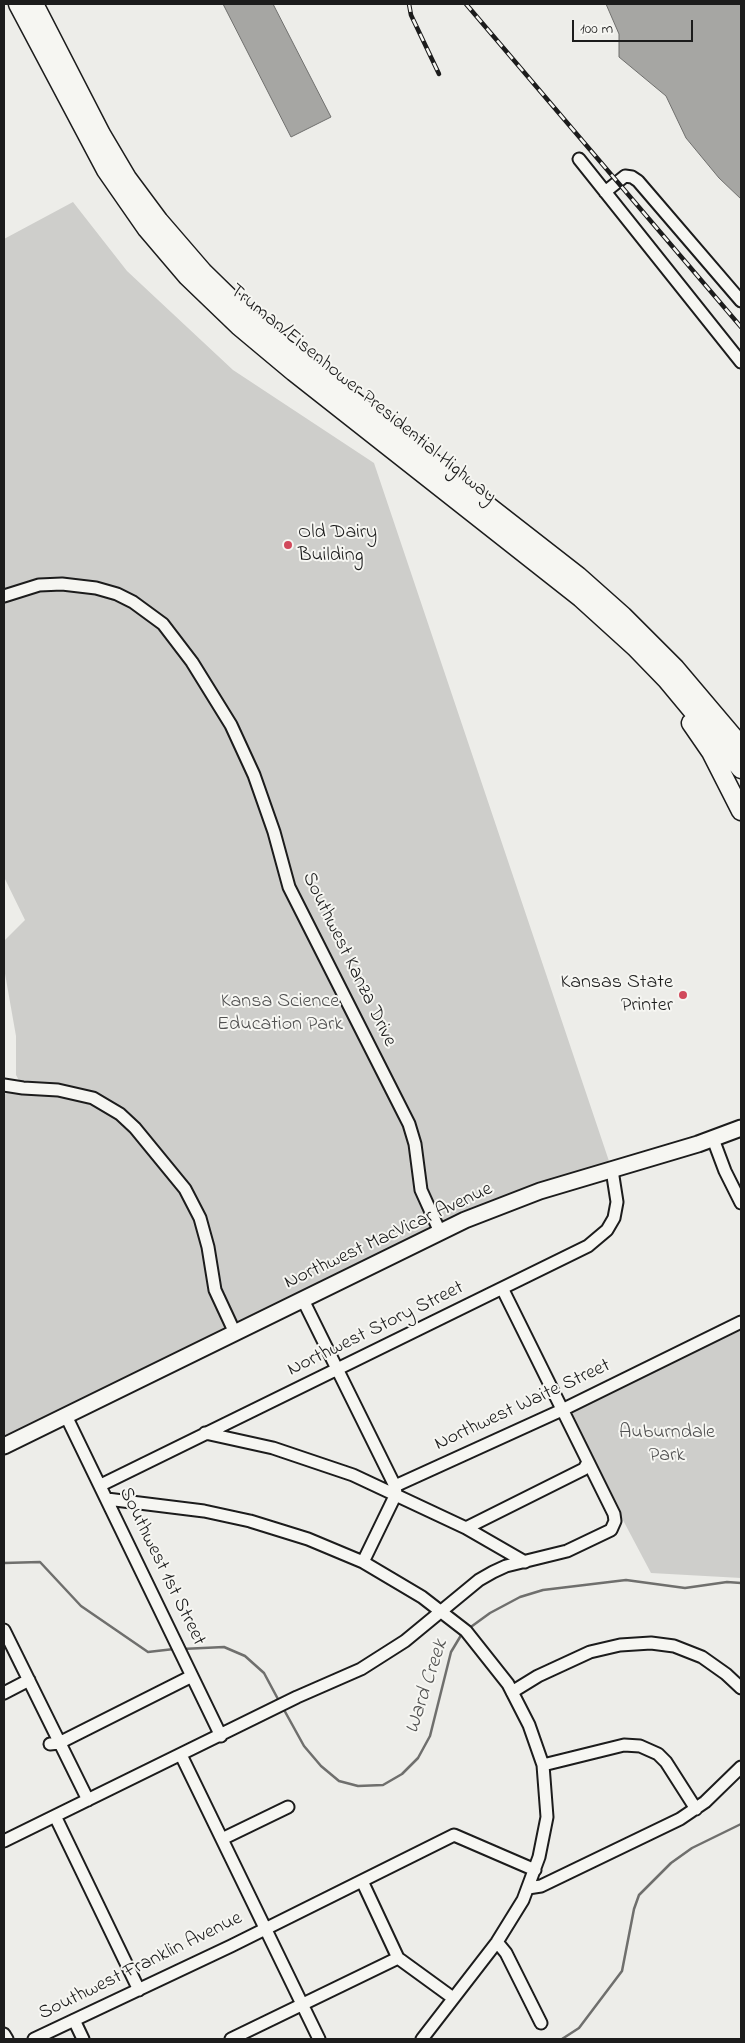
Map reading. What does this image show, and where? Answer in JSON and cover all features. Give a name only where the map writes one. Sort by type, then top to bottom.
[{"type":"highway","name":"Truman/Eisenhower Presidential Highway","points":[[18,4],[76,118],[106,170],[148,229],[186,276],[238,326],[543,567],[618,630],[667,680],[741,769]]},
{"type":"highway","name":"Truman/Eisenhower Presidential Highway","points":[[34,4],[74,83],[128,178],[171,236],[225,294],[283,346],[578,576],[623,616],[675,668],[741,746]]},
{"type":"highway","points":[[42,4],[74,83]]},
{"type":"highway","points":[[618,630],[699,734],[741,811]]},
{"type":"highway","points":[[675,668],[717,705],[741,732]]},
{"type":"main road","name":"Northwest MacVicar Avenue","points":[[4,1446],[440,1232],[540,1191],[713,1139],[741,1128]]},
{"type":"street","points":[[579,159],[741,362]]},
{"type":"street","points":[[606,192],[625,176],[632,177],[741,301]]},
{"type":"street","name":"Southwest Kanza Drive","points":[[4,596],[39,585],[62,584],[96,588],[116,594],[133,602],[164,624],[192,662],[228,720],[254,775],[274,832],[289,888],[409,1124],[415,1144],[421,1190],[440,1232]]},
{"type":"street","points":[[4,1085],[58,1090],[93,1098],[120,1114],[135,1128],[185,1189],[200,1218],[208,1247],[215,1290],[235,1333]]},
{"type":"street","points":[[713,1139],[724,1171],[741,1203]]},
{"type":"street","name":"Northwest Story Street","points":[[101,1485],[503,1290],[588,1246],[607,1230],[616,1209],[612,1170]]},
{"type":"street","points":[[4,1841],[377,1660],[442,1611],[479,1580],[506,1566],[576,1547],[609,1532],[615,1524],[614,1514],[503,1290]]},
{"type":"street","points":[[303,1300],[396,1490],[364,1562]]},
{"type":"street","name":"Northwest Waite Street","points":[[396,1490],[741,1322]]},
{"type":"street","name":"Southwest 1st Street","points":[[66,1416],[221,1736]]},
{"type":"street","points":[[205,1433],[272,1448],[396,1490],[525,1562]]},
{"type":"street","points":[[466,1528],[584,1469],[588,1462]]},
{"type":"street","points":[[107,1499],[204,1511],[250,1521],[308,1539],[364,1562],[442,1611],[479,1645],[512,1692],[536,1742],[543,1765],[547,1817],[535,1870],[528,1888],[497,1942],[422,2039]]},
{"type":"street","points":[[4,1630],[29,1680],[55,1743],[88,1800]]},
{"type":"street","points":[[512,1692],[538,1676],[590,1652],[620,1645],[651,1643],[674,1646],[702,1657],[726,1674],[741,1688]]},
{"type":"street","points":[[55,1743],[192,1676]]},
{"type":"street","points":[[4,1693],[29,1680]]},
{"type":"street","points":[[543,1765],[624,1745],[640,1746],[658,1754],[666,1762],[696,1809]]},
{"type":"street","points":[[181,1755],[319,2039]]},
{"type":"street","points":[[528,1888],[548,1883],[663,1829],[696,1809],[723,1787],[741,1767]]},
{"type":"street","points":[[222,1838],[288,1806]]},
{"type":"street","points":[[55,1816],[139,1990]]},
{"type":"street","name":"Southwest Franklin Avenue","points":[[34,2039],[265,1929],[454,1835],[535,1870]]},
{"type":"street","points":[[362,1881],[398,1958],[453,1998]]},
{"type":"street","points":[[497,1942],[506,1953],[541,2023]]},
{"type":"street","points":[[231,2039],[398,1958]]},
{"type":"street","points":[[74,2020],[83,2039]]},
{"type":"street","points":[[4,2034],[6,2039]]},
{"type":"green space","name":"Kansa Science Education Park","points":[[73,202],[127,271],[233,370],[374,463],[612,1170],[440,1232],[4,1445],[4,1094],[23,1088],[16,1075],[16,1036],[4,968],[4,941],[25,920],[4,877],[4,239]]},
{"type":"green space","name":"Auburndale Park","points":[[741,1325],[741,1578],[651,1573],[597,1471],[569,1413]]},
{"type":"shaded area","points":[[223,4],[273,4],[331,117],[291,137]]},
{"type":"shaded area","points":[[606,4],[741,4],[741,199],[719,178],[686,138],[666,96],[619,57],[619,34]]},
{"type":"waterway","name":"Ward Creek","points":[[4,1563],[40,1562],[81,1606],[148,1652],[174,1649]]},
{"type":"waterway","name":"Ward Creek","points":[[468,1629],[490,1613],[520,1597],[543,1590],[626,1580],[685,1588],[727,1582],[741,1583]]},
{"type":"waterway","name":"Ward Creek","points":[[283,1708],[304,1746],[321,1766],[339,1781],[358,1786],[383,1785],[402,1774],[418,1758],[430,1736],[451,1652],[463,1632]]},
{"type":"waterway","name":"Ward Creek","points":[[182,1649],[224,1647],[245,1656],[264,1673],[279,1701]]},
{"type":"waterway","points":[[562,2039],[579,2028],[622,1971],[634,1909],[639,1895],[671,1863],[692,1848],[741,1824]]},
{"type":"railway","points":[[409,4],[411,15],[439,74]]},
{"type":"railway","points":[[466,4],[741,327]]},
{"type":"place","name":"Old Dairy Building","points":[[288,545]]},
{"type":"place","name":"Kansas State Printer","points":[[683,995]]}]
